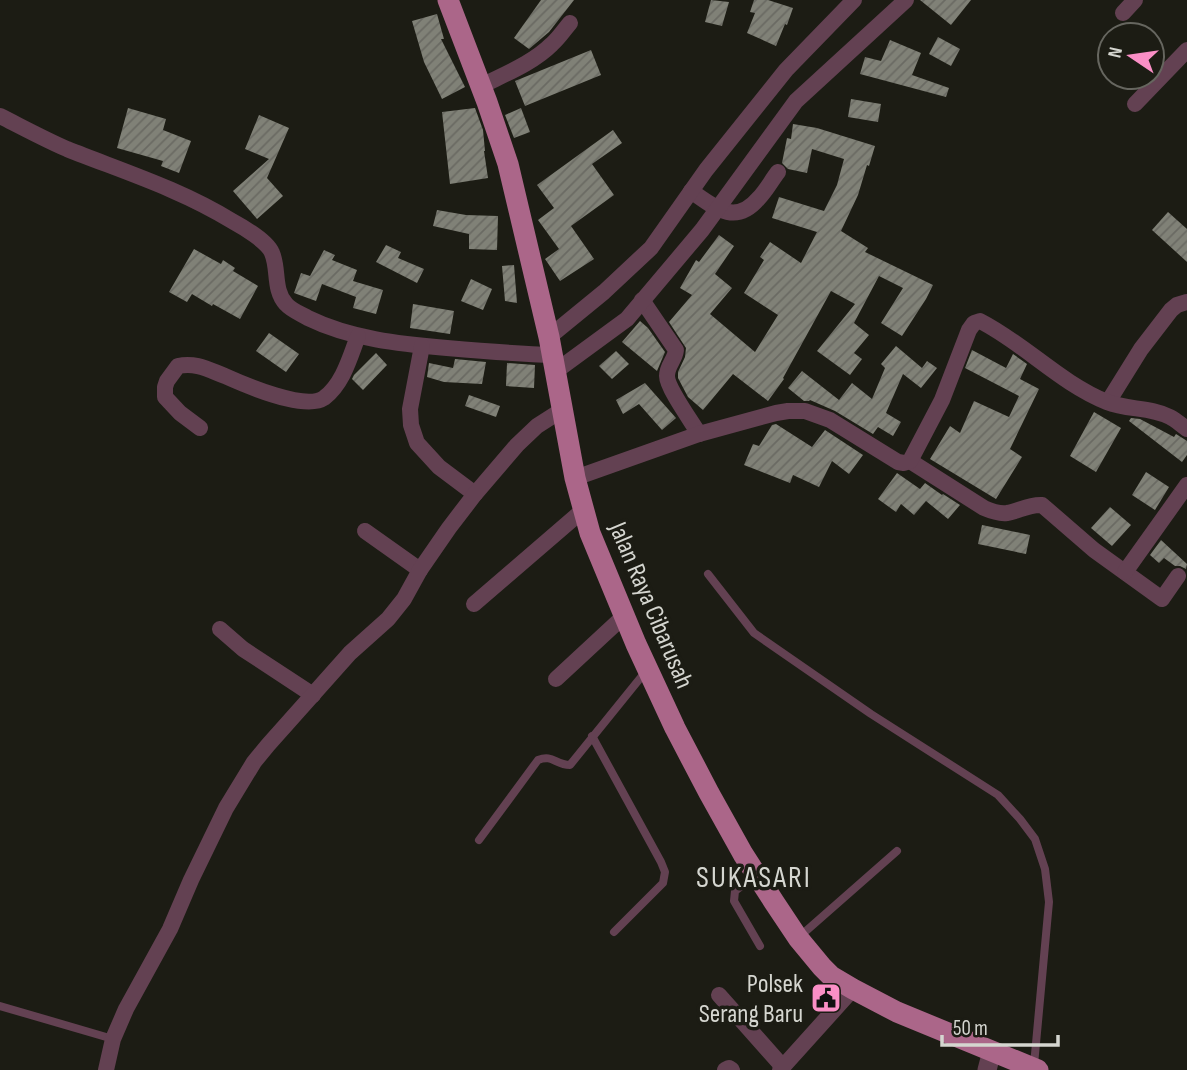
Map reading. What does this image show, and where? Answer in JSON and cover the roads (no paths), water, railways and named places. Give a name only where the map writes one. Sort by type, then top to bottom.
[{"type":"main road","name":"Jalan Raya Cibarusah","points":[[449,0],[508,164],[552,354],[582,511],[624,616],[675,728],[709,793],[743,854],[798,938],[822,967],[853,989],[990,1061],[1036,1069]]},
{"type":"street","points":[[0,116],[65,148],[117,167],[199,203],[232,221],[268,245],[272,253],[278,290],[286,304],[318,322],[358,336],[422,346],[491,353],[552,354],[626,319],[702,230],[796,102],[906,0]]},
{"type":"street","points":[[1123,13],[1135,0]]},
{"type":"street","points":[[552,354],[604,292],[650,248],[786,70],[850,1]]},
{"type":"street","points":[[481,86],[540,54],[551,46],[570,23]]},
{"type":"street","points":[[1135,104],[1187,50]]},
{"type":"street","points":[[691,191],[717,209],[731,213],[743,211],[758,200],[778,172]]},
{"type":"street","points":[[642,300],[676,350],[668,365],[668,382],[699,434]]},
{"type":"street","points":[[1108,402],[1141,349],[1171,310],[1187,302]]},
{"type":"street","points":[[575,478],[699,434],[776,413],[806,411],[830,419],[898,462],[910,461],[942,400],[969,330],[974,323],[980,321],[1002,332],[1064,379],[1108,402],[1161,413],[1187,429]]},
{"type":"street","points":[[200,428],[165,397],[164,387],[178,366],[200,366],[258,390],[314,402],[323,399],[342,376],[358,336]]},
{"type":"street","points":[[422,346],[410,409],[411,425],[417,443],[439,467],[475,494]]},
{"type":"street","points":[[106,1070],[113,1039],[143,976],[170,929],[226,808],[254,762],[350,653],[388,619],[475,494],[517,445],[537,426],[562,410]]},
{"type":"street","points":[[910,461],[984,508],[1009,513],[1026,506],[1042,505],[1094,550],[1162,599],[1178,576]]},
{"type":"street","points":[[1125,572],[1187,485]]},
{"type":"street","points":[[474,604],[582,511]]},
{"type":"street","points":[[365,531],[420,570]]},
{"type":"street","points":[[556,679],[624,616]]},
{"type":"street","points":[[220,629],[243,649],[313,695]]},
{"type":"street","points":[[719,995],[781,1068],[853,989]]},
{"type":"street","points":[[725,1070],[732,1070]]},
{"type":"lane","points":[[708,574],[754,633],[871,714],[998,795],[1035,839],[1045,869],[1049,902],[1036,1069]]},
{"type":"lane","points":[[479,840],[538,760],[545,757],[563,765],[570,765],[648,668]]},
{"type":"lane","points":[[592,736],[665,872],[663,883],[614,932]]},
{"type":"lane","points":[[798,938],[897,852]]},
{"type":"lane","points":[[757,874],[735,891],[734,901],[760,946]]},
{"type":"lane","points":[[0,1006],[113,1039]]},
{"type":"place","name":"Polsek Serang Baru","points":[[826,998]]},
{"type":"district","name":"SUKASARI","points":[[754,877]]}]
